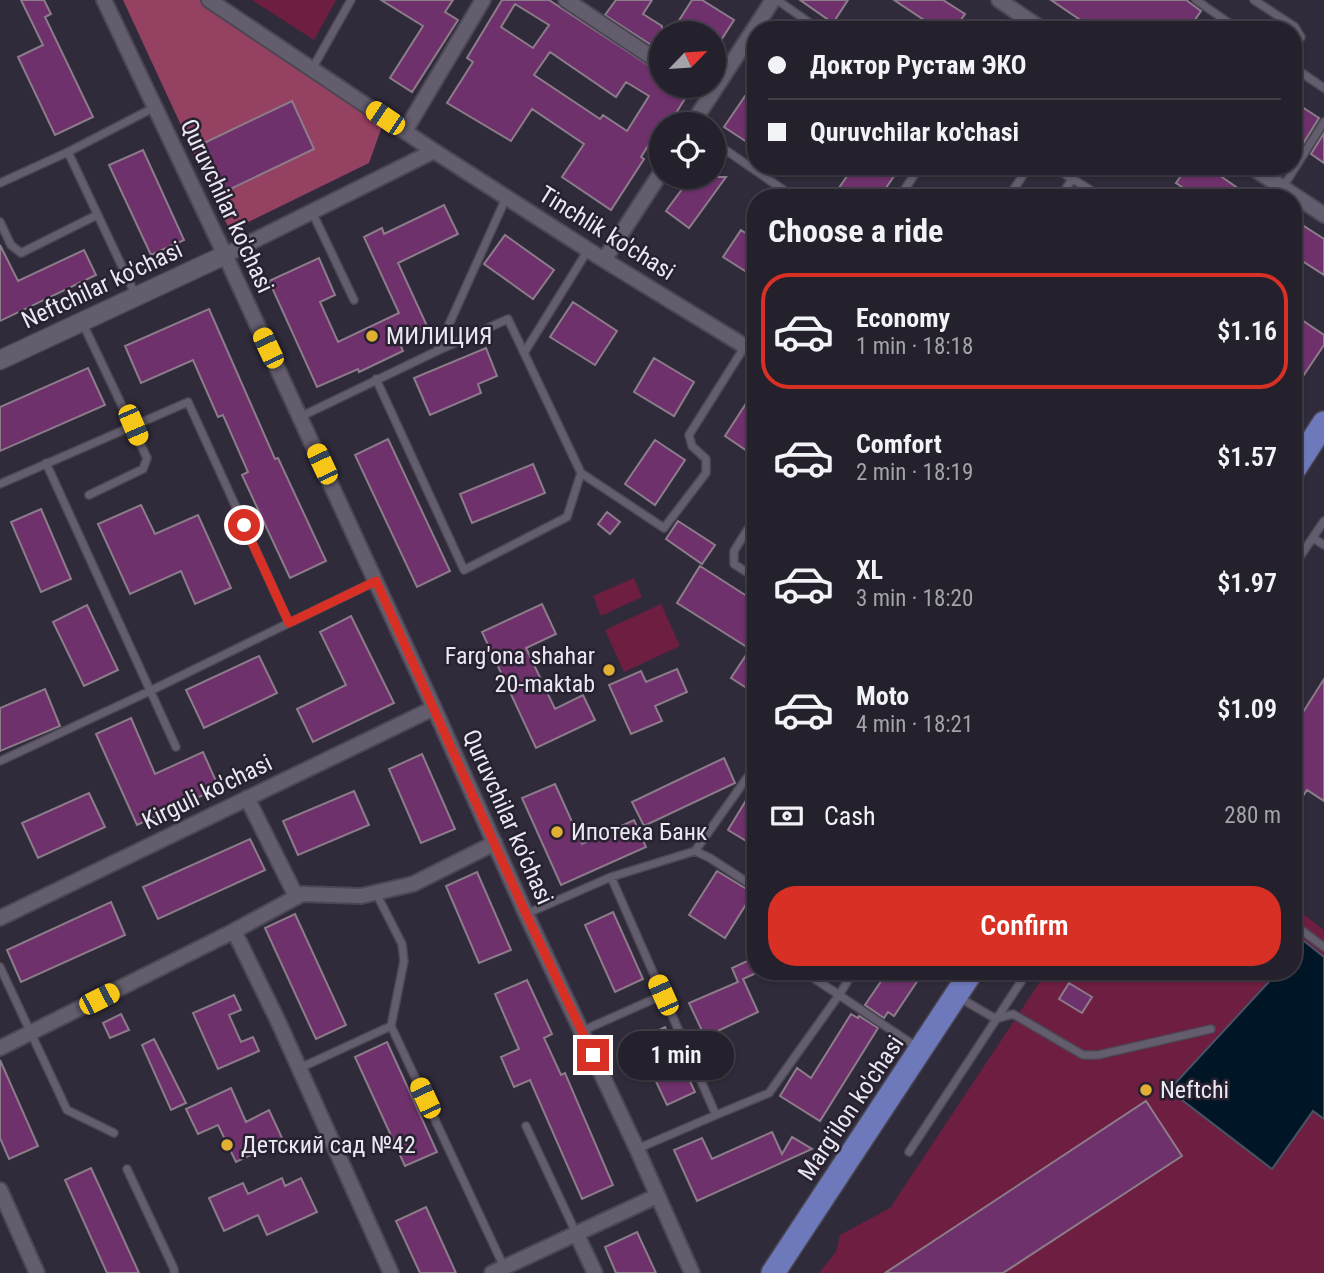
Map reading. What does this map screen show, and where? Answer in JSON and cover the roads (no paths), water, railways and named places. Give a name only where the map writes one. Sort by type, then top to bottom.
[{"type":"main road","points":[[1302,457],[1324,423]]},
{"type":"main road","name":"Marg'ilon ko'chasi","points":[[773,1273],[966,980]]},
{"type":"street","name":"Quruvchilar ko'chasi","points":[[104,0],[376,581],[692,1273]]},
{"type":"street","name":"Tinchlik ko'chasi","points":[[209,0],[434,151],[604,260],[747,347]]},
{"type":"street","points":[[405,131],[483,0]]},
{"type":"street","points":[[566,0],[649,55]]},
{"type":"street","points":[[761,21],[775,0]]},
{"type":"street","points":[[999,0],[1030,21]]},
{"type":"street","points":[[726,73],[747,42]]},
{"type":"street","points":[[225,255],[434,151]]},
{"type":"street","points":[[1260,175],[1275,189]]},
{"type":"street","points":[[604,260],[650,189]]},
{"type":"street","points":[[1302,204],[1324,215]]},
{"type":"street","name":"Neftchilar ko'chasi","points":[[0,360],[225,255]]},
{"type":"street","name":"Kirguli ko'chasi","points":[[0,918],[434,708]]},
{"type":"street","points":[[247,798],[296,897]]},
{"type":"street","points":[[0,1048],[302,894],[361,896],[413,884],[495,843]]},
{"type":"street","points":[[234,931],[391,1273]]},
{"type":"street","points":[[0,1190],[37,1273]]},
{"type":"street","points":[[498,1270],[657,1196]]},
{"type":"street","points":[[576,1233],[595,1273]]},
{"type":"lane","points":[[312,69],[351,0]]},
{"type":"lane","points":[[775,0],[806,21]]},
{"type":"lane","points":[[1196,0],[1226,21]]},
{"type":"lane","points":[[1254,0],[1286,21]]},
{"type":"lane","points":[[1302,73],[1324,89]]},
{"type":"lane","points":[[0,183],[68,152],[155,107]]},
{"type":"lane","points":[[1302,157],[1324,122]]},
{"type":"lane","points":[[726,150],[747,165]]},
{"type":"lane","points":[[68,152],[136,296]]},
{"type":"lane","points":[[762,175],[782,189]]},
{"type":"lane","points":[[1067,175],[1089,189]]},
{"type":"lane","points":[[1066,189],[1073,179]]},
{"type":"lane","points":[[437,351],[506,197]]},
{"type":"lane","points":[[312,212],[354,300]]},
{"type":"lane","points":[[0,222],[11,245],[21,253],[97,215]]},
{"type":"lane","points":[[524,353],[588,250]]},
{"type":"lane","points":[[300,417],[508,319],[581,473],[664,528],[706,473],[706,459],[692,446],[689,435],[747,355]]},
{"type":"lane","points":[[82,321],[147,458],[143,469],[89,495]]},
{"type":"lane","points":[[376,379],[464,570],[567,517],[581,473]]},
{"type":"lane","points":[[0,484],[188,402],[289,623]]},
{"type":"lane","points":[[46,463],[176,747]]},
{"type":"lane","points":[[1302,554],[1324,520]]},
{"type":"lane","points":[[747,530],[734,551],[734,564],[747,572]]},
{"type":"lane","points":[[1313,538],[1324,545]]},
{"type":"lane","points":[[0,761],[376,581]]},
{"type":"lane","points":[[526,914],[611,877],[695,850],[747,778]]},
{"type":"lane","points":[[695,850],[747,882]]},
{"type":"lane","points":[[611,877],[716,1115]]},
{"type":"lane","points":[[376,892],[402,944],[404,961],[391,1026],[498,1270]]},
{"type":"lane","points":[[1302,931],[1324,947]]},
{"type":"lane","points":[[0,967],[67,1110],[114,1133]]},
{"type":"lane","points":[[816,980],[922,1050]]},
{"type":"lane","points":[[637,1149],[769,1093],[848,980]]},
{"type":"lane","points":[[909,1152],[1021,980]]},
{"type":"lane","points":[[582,1031],[663,995]]},
{"type":"lane","points":[[957,995],[996,1019],[1013,1014],[1083,1055],[1098,1055],[1211,1029]]},
{"type":"lane","points":[[299,1068],[391,1026]]},
{"type":"lane","points":[[526,1126],[576,1233]]},
{"type":"lane","points":[[127,1169],[174,1273]]},
{"type":"water","points":[[1304,941],[1324,957],[1324,1119],[1313,1111],[1272,1169],[1169,1090],[1271,980],[1302,980]]},
{"type":"place","name":"МИЛИЦИЯ","points":[[372,336]]},
{"type":"place","name":"Farg'ona shahar 20-maktab","points":[[609,670]]},
{"type":"place","name":"Ипотека Банк","points":[[557,832]]},
{"type":"place","name":"Neftchi","points":[[1146,1090]]},
{"type":"place","name":"Детский сад №42","points":[[227,1145]]}]
